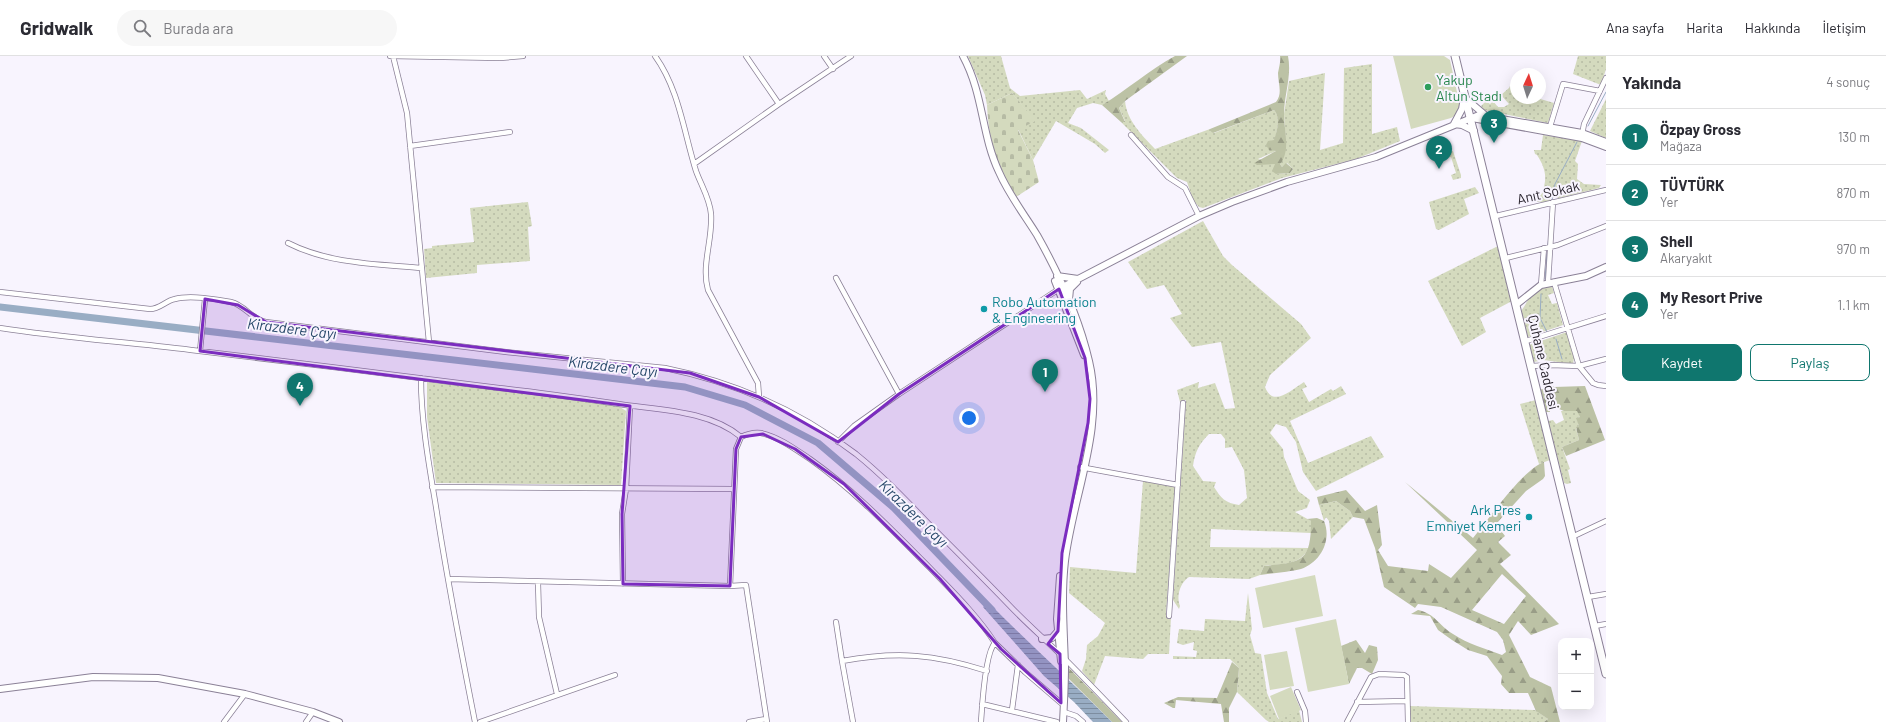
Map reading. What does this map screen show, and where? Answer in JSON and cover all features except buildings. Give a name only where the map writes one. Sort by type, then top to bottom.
[{"type":"main road","points":[[958,56],[971,83],[978,106],[985,149],[995,174],[1033,237],[1069,302],[1083,339],[1094,385],[1093,416],[1061,563],[1058,631],[1063,660]]},
{"type":"main road","points":[[963,56],[975,81],[982,106],[991,153],[999,172],[1036,235],[1057,276],[1082,349],[1089,381],[1089,417],[1082,468],[1065,562],[1063,617],[1063,722]]},
{"type":"main road","name":"Çuhane Caddesi","points":[[1455,56],[1496,216],[1606,674]]},
{"type":"main road","points":[[1465,97],[1484,116]]},
{"type":"main road","points":[[1454,124],[1462,109],[1465,97]]},
{"type":"main road","points":[[1061,289],[1199,216],[1276,186],[1376,158],[1470,118],[1484,116],[1549,130]]},
{"type":"main road","points":[[1470,118],[1549,130],[1606,142]]},
{"type":"main road","points":[[1454,124],[1462,125],[1474,131]]},
{"type":"main road","points":[[1582,136],[1606,147]]},
{"type":"main road","points":[[1517,304],[1548,284],[1586,276],[1606,267]]},
{"type":"main road","points":[[1057,276],[1079,279]]},
{"type":"main road","points":[[1069,302],[1070,290],[1079,279]]},
{"type":"main road","points":[[1042,639],[1052,638],[1058,631]]},
{"type":"main road","points":[[0,689],[93,677],[127,676],[158,678],[245,694],[313,712],[339,722]]},
{"type":"street","points":[[429,342],[407,113],[392,56],[500,58],[523,56]]},
{"type":"street","points":[[655,56],[661,65],[675,96],[694,164],[711,213],[706,274],[707,285],[758,383],[759,397]]},
{"type":"street","points":[[746,56],[779,104]]},
{"type":"street","points":[[824,56],[833,68]]},
{"type":"street","points":[[694,164],[779,104],[851,56]]},
{"type":"street","points":[[1582,136],[1584,124],[1606,78]]},
{"type":"street","points":[[1549,130],[1563,84],[1600,91]]},
{"type":"street","points":[[410,146],[510,132]]},
{"type":"street","points":[[1131,135],[1168,177],[1185,188],[1199,216]]},
{"type":"street","name":"Anıt Sokak","points":[[1496,216],[1606,190]]},
{"type":"street","points":[[1548,284],[1553,202]]},
{"type":"street","points":[[1506,258],[1550,247],[1606,226]]},
{"type":"street","points":[[288,243],[300,250],[328,258],[422,268]]},
{"type":"street","points":[[1544,248],[1548,284],[1568,328],[1579,366],[1593,383],[1606,386]]},
{"type":"street","points":[[836,278],[899,394]]},
{"type":"street","points":[[838,442],[848,431],[899,394],[1061,289]]},
{"type":"street","points":[[0,292],[150,309],[158,308],[170,300],[179,298],[205,302],[238,304],[256,319],[266,322],[506,352],[665,368],[718,381],[759,397],[790,412],[838,442],[870,465],[900,493],[1042,639],[1126,722]]},
{"type":"street","points":[[201,348],[205,302]]},
{"type":"street","points":[[1526,341],[1606,316]]},
{"type":"street","points":[[0,328],[60,337],[201,348],[680,413],[712,421],[727,427],[741,437]]},
{"type":"street","points":[[1532,366],[1579,366],[1606,359]]},
{"type":"street","points":[[421,378],[424,420],[432,487],[475,722]]},
{"type":"street","points":[[1169,616],[1183,403]]},
{"type":"street","points":[[623,584],[621,528],[626,489],[630,406]]},
{"type":"street","points":[[730,586],[733,489],[736,449],[741,437],[747,434],[758,433],[782,441],[811,460],[850,489],[979,621],[995,643],[1018,665],[1063,699]]},
{"type":"street","points":[[1082,468],[1178,485]]},
{"type":"street","points":[[432,487],[733,489]]},
{"type":"street","points":[[1574,536],[1606,521]]},
{"type":"street","points":[[448,579],[538,583],[746,585],[766,720],[748,722]]},
{"type":"street","points":[[538,583],[539,617],[557,694]]},
{"type":"street","points":[[1588,597],[1606,594]]},
{"type":"street","points":[[836,622],[853,722]]},
{"type":"street","points":[[1595,626],[1606,624]]},
{"type":"street","points":[[981,722],[987,671],[991,649],[995,643]]},
{"type":"street","points":[[842,661],[884,655],[920,655],[946,659],[987,671]]},
{"type":"street","points":[[1012,710],[1018,665]]},
{"type":"street","points":[[1347,722],[1369,680],[1379,674],[1406,675],[1408,679],[1406,701],[1408,722]]},
{"type":"street","points":[[480,722],[615,675]]},
{"type":"street","points":[[1297,692],[1305,711],[1306,722]]},
{"type":"street","points":[[224,722],[245,694]]},
{"type":"street","points":[[1357,702],[1406,701]]},
{"type":"street","points":[[982,704],[1057,722]]},
{"type":"street","points":[[306,722],[313,712]]},
{"type":"street","points":[[1064,712],[1076,716],[1083,722]]},
{"type":"highlighted area","points":[[1059,289],[1085,358],[1090,399],[1088,423],[1062,553],[1058,631],[1048,644],[1060,654],[1061,703],[1001,649],[940,579],[844,484],[795,449],[763,434],[741,437],[736,449],[730,586],[623,584],[622,514],[630,406],[200,351],[205,299],[238,305],[266,322],[690,373],[759,397],[838,442],[899,394]]},
{"type":"green space","points":[[968,56],[1001,56],[1010,88],[1020,96],[1080,90],[1087,99],[1106,90],[1105,94],[1109,101],[1102,105],[1093,103],[1077,108],[1068,123],[1081,128],[1109,150],[1105,153],[1095,144],[1056,121],[1033,160],[1018,129],[1034,121],[1012,93],[987,105],[985,95]]},
{"type":"green space","points":[[1175,56],[1187,56],[1125,101],[1119,108],[1125,122],[1121,122],[1102,105],[1156,67]]},
{"type":"green space","points":[[1280,56],[1288,56],[1289,71],[1284,108],[1286,147],[1280,164],[1282,167],[1286,163],[1293,169],[1290,173],[1276,174],[1272,171],[1275,164],[1257,165],[1254,163],[1276,151],[1269,150],[1266,145],[1268,141],[1274,140],[1277,129],[1278,121],[1274,110],[1213,133],[1210,129],[1276,102],[1280,92],[1278,73]]},
{"type":"green space","name":"Yakup Altun Stadı","points":[[1393,56],[1444,56],[1450,60],[1460,106],[1456,115],[1451,118],[1411,129]]},
{"type":"green space","points":[[1578,56],[1606,56],[1606,69],[1601,85],[1573,74]]},
{"type":"green space","points":[[1372,64],[1372,134],[1397,127],[1400,141],[1356,159],[1282,178],[1203,208],[1199,207],[1193,200],[1187,182],[1177,178],[1121,122],[1125,121],[1119,108],[1125,101],[1126,108],[1132,121],[1140,133],[1155,149],[1210,129],[1210,131],[1214,133],[1274,110],[1278,119],[1273,150],[1276,151],[1258,159],[1275,164],[1276,174],[1290,173],[1293,169],[1287,163],[1282,167],[1280,164],[1286,144],[1284,114],[1289,81],[1325,73],[1320,150],[1343,143],[1344,68]]},
{"type":"green space","points":[[1510,86],[1510,104],[1546,104],[1546,101],[1554,103],[1548,123],[1484,110],[1481,106],[1486,101],[1490,104],[1493,101],[1498,107],[1504,107],[1509,104],[1501,95]]},
{"type":"green space","points":[[1012,93],[1035,121],[1018,130],[1033,160],[1039,182],[1016,197],[995,153],[988,119],[987,105]]},
{"type":"green space","points":[[1606,99],[1606,138],[1590,131]]},
{"type":"green space","points":[[1543,135],[1582,141],[1575,161],[1578,164],[1577,179],[1584,184],[1601,185],[1599,188],[1560,198],[1550,198],[1550,202],[1535,202],[1534,198],[1541,195],[1545,184],[1544,170],[1534,150],[1541,150]]},
{"type":"green space","points":[[1453,151],[1461,178],[1453,180],[1451,175],[1456,173],[1451,157],[1447,158],[1445,154]]},
{"type":"green space","points":[[1475,187],[1479,193],[1464,199],[1469,214],[1439,230],[1436,229],[1429,202]]},
{"type":"green space","points":[[528,202],[532,226],[528,227],[530,261],[477,265],[477,273],[426,278],[424,249],[432,248],[432,246],[474,242],[470,208]]},
{"type":"green space","points":[[1203,221],[1223,256],[1301,324],[1311,338],[1270,375],[1265,387],[1268,393],[1277,397],[1288,393],[1304,382],[1307,387],[1302,389],[1309,402],[1331,389],[1333,391],[1341,386],[1346,394],[1290,421],[1308,463],[1371,436],[1384,457],[1316,491],[1303,472],[1296,442],[1286,427],[1276,424],[1270,433],[1283,449],[1284,457],[1298,491],[1310,500],[1307,508],[1295,512],[1311,521],[1311,533],[1211,529],[1210,547],[1309,548],[1305,554],[1295,561],[1284,564],[1264,566],[1260,575],[1249,579],[1189,577],[1181,586],[1178,598],[1180,606],[1179,609],[1173,600],[1186,400],[1180,402],[1177,390],[1199,382],[1198,388],[1215,383],[1225,409],[1235,408],[1221,342],[1192,347],[1170,318],[1182,314],[1164,285],[1147,289],[1128,262]],"holes":[[[1209,434],[1221,434],[1225,439],[1225,448],[1232,447],[1244,470],[1247,498],[1239,505],[1230,503],[1224,499],[1214,487],[1216,482],[1203,481],[1193,466],[1198,448]]]},
{"type":"green space","points":[[1498,246],[1512,301],[1480,318],[1486,332],[1462,346],[1428,281]]},
{"type":"green space","points":[[1552,286],[1554,293],[1548,295],[1552,304],[1557,303],[1563,325],[1528,337],[1521,311],[1532,294],[1540,288]]},
{"type":"green space","points":[[1567,332],[1574,358],[1573,364],[1543,360],[1534,362],[1529,345]]},
{"type":"green space","points":[[427,382],[553,396],[620,407],[626,411],[621,485],[436,483],[427,417]]},
{"type":"green space","points":[[1553,386],[1585,386],[1605,440],[1566,456],[1562,447],[1579,440],[1576,427],[1579,426],[1576,418],[1580,417],[1577,411],[1564,411],[1554,407],[1550,408],[1550,412],[1546,412],[1539,390]]},
{"type":"green space","points":[[1536,400],[1550,460],[1539,464],[1520,404]]},
{"type":"green space","points":[[1561,411],[1578,411],[1580,417],[1577,418],[1579,426],[1576,428],[1579,440],[1562,447],[1570,469],[1568,470],[1571,483],[1567,484],[1564,483],[1548,421],[1553,420],[1556,424],[1564,420]]},
{"type":"green space","points":[[1544,462],[1545,476],[1543,479],[1526,491],[1496,524],[1505,536],[1498,542],[1511,555],[1500,564],[1559,624],[1531,635],[1518,621],[1509,635],[1530,677],[1551,687],[1560,722],[1544,722],[1548,719],[1536,711],[1528,693],[1509,693],[1501,684],[1502,676],[1487,656],[1468,650],[1452,640],[1438,630],[1430,616],[1411,614],[1418,610],[1429,614],[1448,631],[1459,638],[1502,655],[1506,652],[1503,640],[1497,632],[1441,607],[1418,604],[1415,608],[1384,587],[1375,548],[1364,519],[1353,517],[1350,511],[1336,501],[1319,505],[1317,497],[1346,490],[1365,511],[1377,505],[1382,545],[1378,550],[1388,566],[1428,571],[1429,564],[1451,578],[1477,550],[1405,482],[1473,538],[1506,496],[1535,467]],"holes":[[[1502,574],[1526,596],[1504,624],[1472,610]]]},
{"type":"green space","points":[[1143,481],[1173,486],[1176,489],[1166,613],[1167,617],[1171,617],[1169,654],[1148,654],[1143,659],[1105,656],[1094,685],[1082,671],[1086,659],[1087,645],[1098,636],[1105,623],[1069,593],[1070,567],[1136,573]]},
{"type":"green space","points":[[1336,501],[1350,511],[1353,517],[1331,539],[1329,521],[1326,517],[1324,521],[1319,505]]},
{"type":"green space","points":[[1317,518],[1324,521],[1327,536],[1323,550],[1314,561],[1301,569],[1260,575],[1264,566],[1295,561],[1306,553],[1309,545],[1311,521],[1307,519]]},
{"type":"green space","points":[[1315,575],[1323,616],[1263,628],[1255,588]]},
{"type":"green space","points":[[1248,593],[1252,629],[1250,635],[1255,653],[1261,654],[1267,693],[1278,719],[1299,710],[1302,722],[1269,722],[1266,720],[1237,692],[1239,668],[1230,659],[1173,659],[1173,656],[1196,657],[1197,651],[1193,650],[1194,642],[1183,645],[1177,643],[1179,629],[1204,631],[1205,619],[1245,621]]},
{"type":"green space","points":[[1336,619],[1349,684],[1308,692],[1295,628]]},
{"type":"green space","points":[[1356,640],[1365,653],[1369,645],[1377,647],[1378,660],[1372,674],[1362,668],[1357,668],[1349,684],[1341,646]]},
{"type":"green space","points":[[1287,651],[1294,686],[1270,690],[1264,655]]},
{"type":"green space","points":[[1232,662],[1239,668],[1237,692],[1229,708],[1229,722],[1224,722],[1221,704],[1176,700],[1175,708],[1173,708],[1164,703],[1178,697],[1217,698]]},
{"type":"green space","points":[[1068,667],[1122,722],[1112,722],[1068,678]]},
{"type":"green space","points":[[1291,687],[1301,710],[1279,719],[1270,696]]},
{"type":"green space","points":[[1409,706],[1535,710],[1548,719],[1544,722],[1410,722]]},
{"type":"water","points":[[988,602],[1112,722],[1093,722],[1074,702],[1044,676],[983,607]]},
{"type":"waterway","points":[[1588,126],[1606,92]]},
{"type":"waterway","points":[[1552,200],[1555,184],[1577,142]]},
{"type":"waterway","points":[[1548,245],[1549,236]]},
{"type":"waterway","points":[[1545,279],[1547,254]]},
{"type":"waterway","points":[[1541,294],[1540,318],[1547,332]]},
{"type":"waterway","name":"Kirazdere Çayı","points":[[0,307],[685,387],[745,405],[818,443],[894,508],[992,610]]},
{"type":"waterway","points":[[1556,339],[1562,359]]},
{"type":"place","name":"Yakup Altun Stadı","points":[[1428,87]]},
{"type":"place","name":"Shell","points":[[1494,143]]},
{"type":"place","name":"TÜVTÜRK","points":[[1439,169]]},
{"type":"place","name":"Robo Automation & Engineering","points":[[984,309]]},
{"type":"place","name":"Özpay Gross","points":[[1045,392]]},
{"type":"place","name":"My Resort Prive","points":[[300,406]]},
{"type":"place","name":"Ark Pres Emniyet Kemeri","points":[[1529,517]]}]
